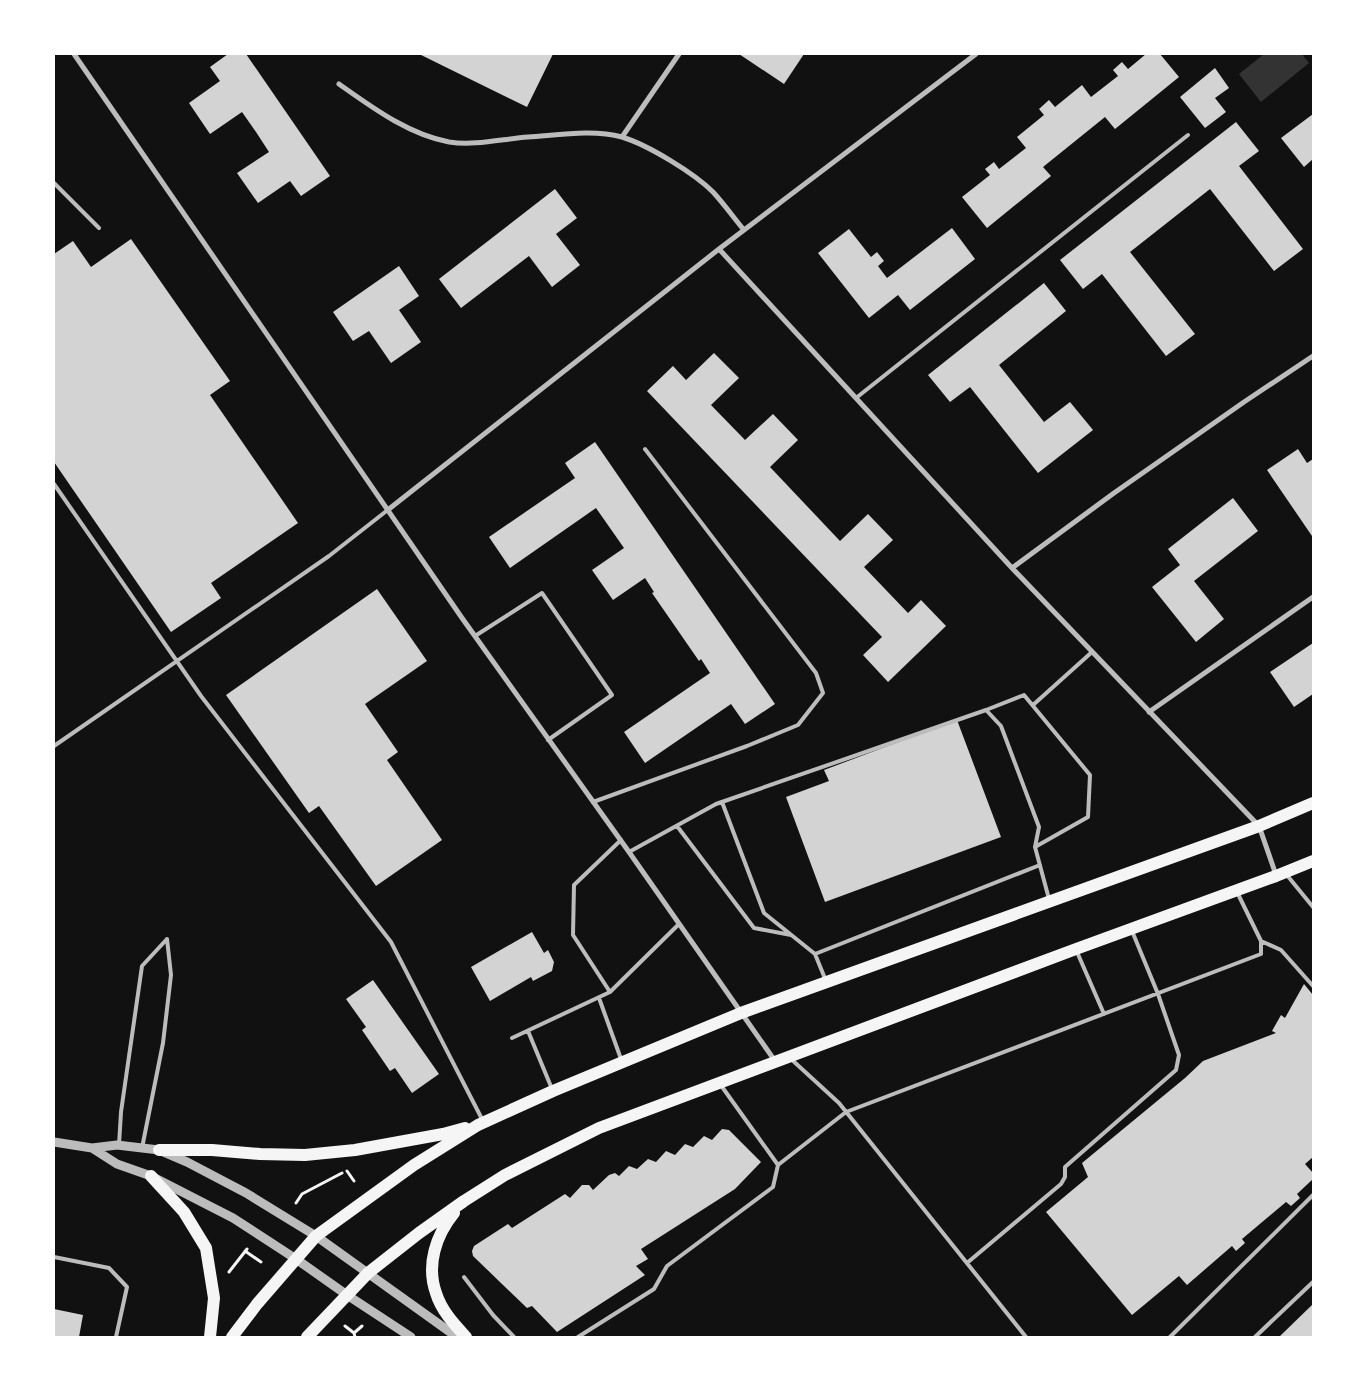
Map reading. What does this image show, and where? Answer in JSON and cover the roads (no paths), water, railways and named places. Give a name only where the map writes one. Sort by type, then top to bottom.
[{"type":"main road","points":[[232,1337],[257,1304],[316,1236],[414,1164],[481,1124],[553,1091],[741,1012],[1259,826],[1313,803]]},
{"type":"main road","points":[[307,1337],[368,1273],[464,1201],[505,1175],[599,1128],[1076,948],[1281,874],[1313,860]]},
{"type":"main road","points":[[159,1150],[212,1150],[305,1155],[355,1150],[443,1134],[481,1124]]},
{"type":"main road","points":[[151,1176],[184,1212],[206,1248],[214,1298],[210,1337]]},
{"type":"main road","points":[[464,1201],[448,1220],[439,1236],[432,1270],[436,1293],[449,1318],[466,1337]]},
{"type":"street","points":[[74,54],[475,636],[621,840],[775,1062]]},
{"type":"street","points":[[622,137],[679,54]]},
{"type":"street","points":[[389,509],[719,249],[976,54]]},
{"type":"street","points":[[339,84],[389,118],[431,138],[451,142],[476,143],[521,138],[593,134],[622,137],[654,151],[712,191],[744,230]]},
{"type":"street","points":[[719,249],[1012,568],[1259,826],[1281,874]]},
{"type":"street","points":[[1012,568],[1227,413],[1313,356]]},
{"type":"street","points":[[1149,712],[1313,597]]},
{"type":"street","points":[[54,1142],[92,1148],[119,1145],[159,1150],[187,1162],[246,1193],[316,1236],[457,1337]]},
{"type":"street","points":[[92,1148],[117,1164],[151,1176],[233,1218],[411,1337]]},
{"type":"lane","points":[[856,398],[1188,135]]},
{"type":"lane","points":[[54,183],[99,228]]},
{"type":"lane","points":[[593,802],[738,750],[798,725],[823,693],[816,673],[645,449]]},
{"type":"lane","points":[[54,484],[201,696],[391,942],[481,1124]]},
{"type":"lane","points":[[54,746],[329,556],[389,509]]},
{"type":"lane","points":[[475,636],[542,593],[612,695],[548,740]]},
{"type":"lane","points":[[1033,705],[1092,652]]},
{"type":"lane","points":[[629,852],[722,802],[1024,695],[1090,775],[1088,817],[1035,847]]},
{"type":"lane","points":[[986,710],[1001,726],[1039,827],[1035,847],[1049,902]]},
{"type":"lane","points":[[722,802],[764,913],[815,954],[826,982]]},
{"type":"lane","points":[[677,826],[754,928],[793,936]]},
{"type":"lane","points":[[610,992],[573,936],[574,885],[621,840]]},
{"type":"lane","points":[[815,954],[1040,865]]},
{"type":"lane","points":[[1281,874],[1313,906]]},
{"type":"lane","points":[[578,1337],[654,1289],[667,1266],[773,1187],[778,1165],[846,1112],[1261,954],[1261,941],[1236,890]]},
{"type":"lane","points":[[512,1038],[610,992],[679,924]]},
{"type":"lane","points":[[967,1263],[1061,1184],[1065,1177],[1065,1167],[1176,1070],[1180,1054],[1131,929]]},
{"type":"lane","points":[[119,1145],[122,1103],[142,966],[167,939],[171,975],[164,1043],[142,1148]]},
{"type":"lane","points":[[1261,941],[1281,950],[1313,986]]},
{"type":"lane","points":[[1076,948],[1104,1014]]},
{"type":"lane","points":[[599,998],[622,1062]]},
{"type":"lane","points":[[528,1031],[553,1091]]},
{"type":"lane","points":[[788,1056],[846,1112],[1026,1337]]},
{"type":"lane","points":[[718,1082],[778,1165]]},
{"type":"lane","points":[[1170,1337],[1313,1195]]},
{"type":"lane","points":[[54,1257],[109,1268],[127,1287],[116,1337]]},
{"type":"lane","points":[[464,1277],[493,1315],[514,1337]]},
{"type":"lane","points":[[1255,1337],[1313,1282]]}]
